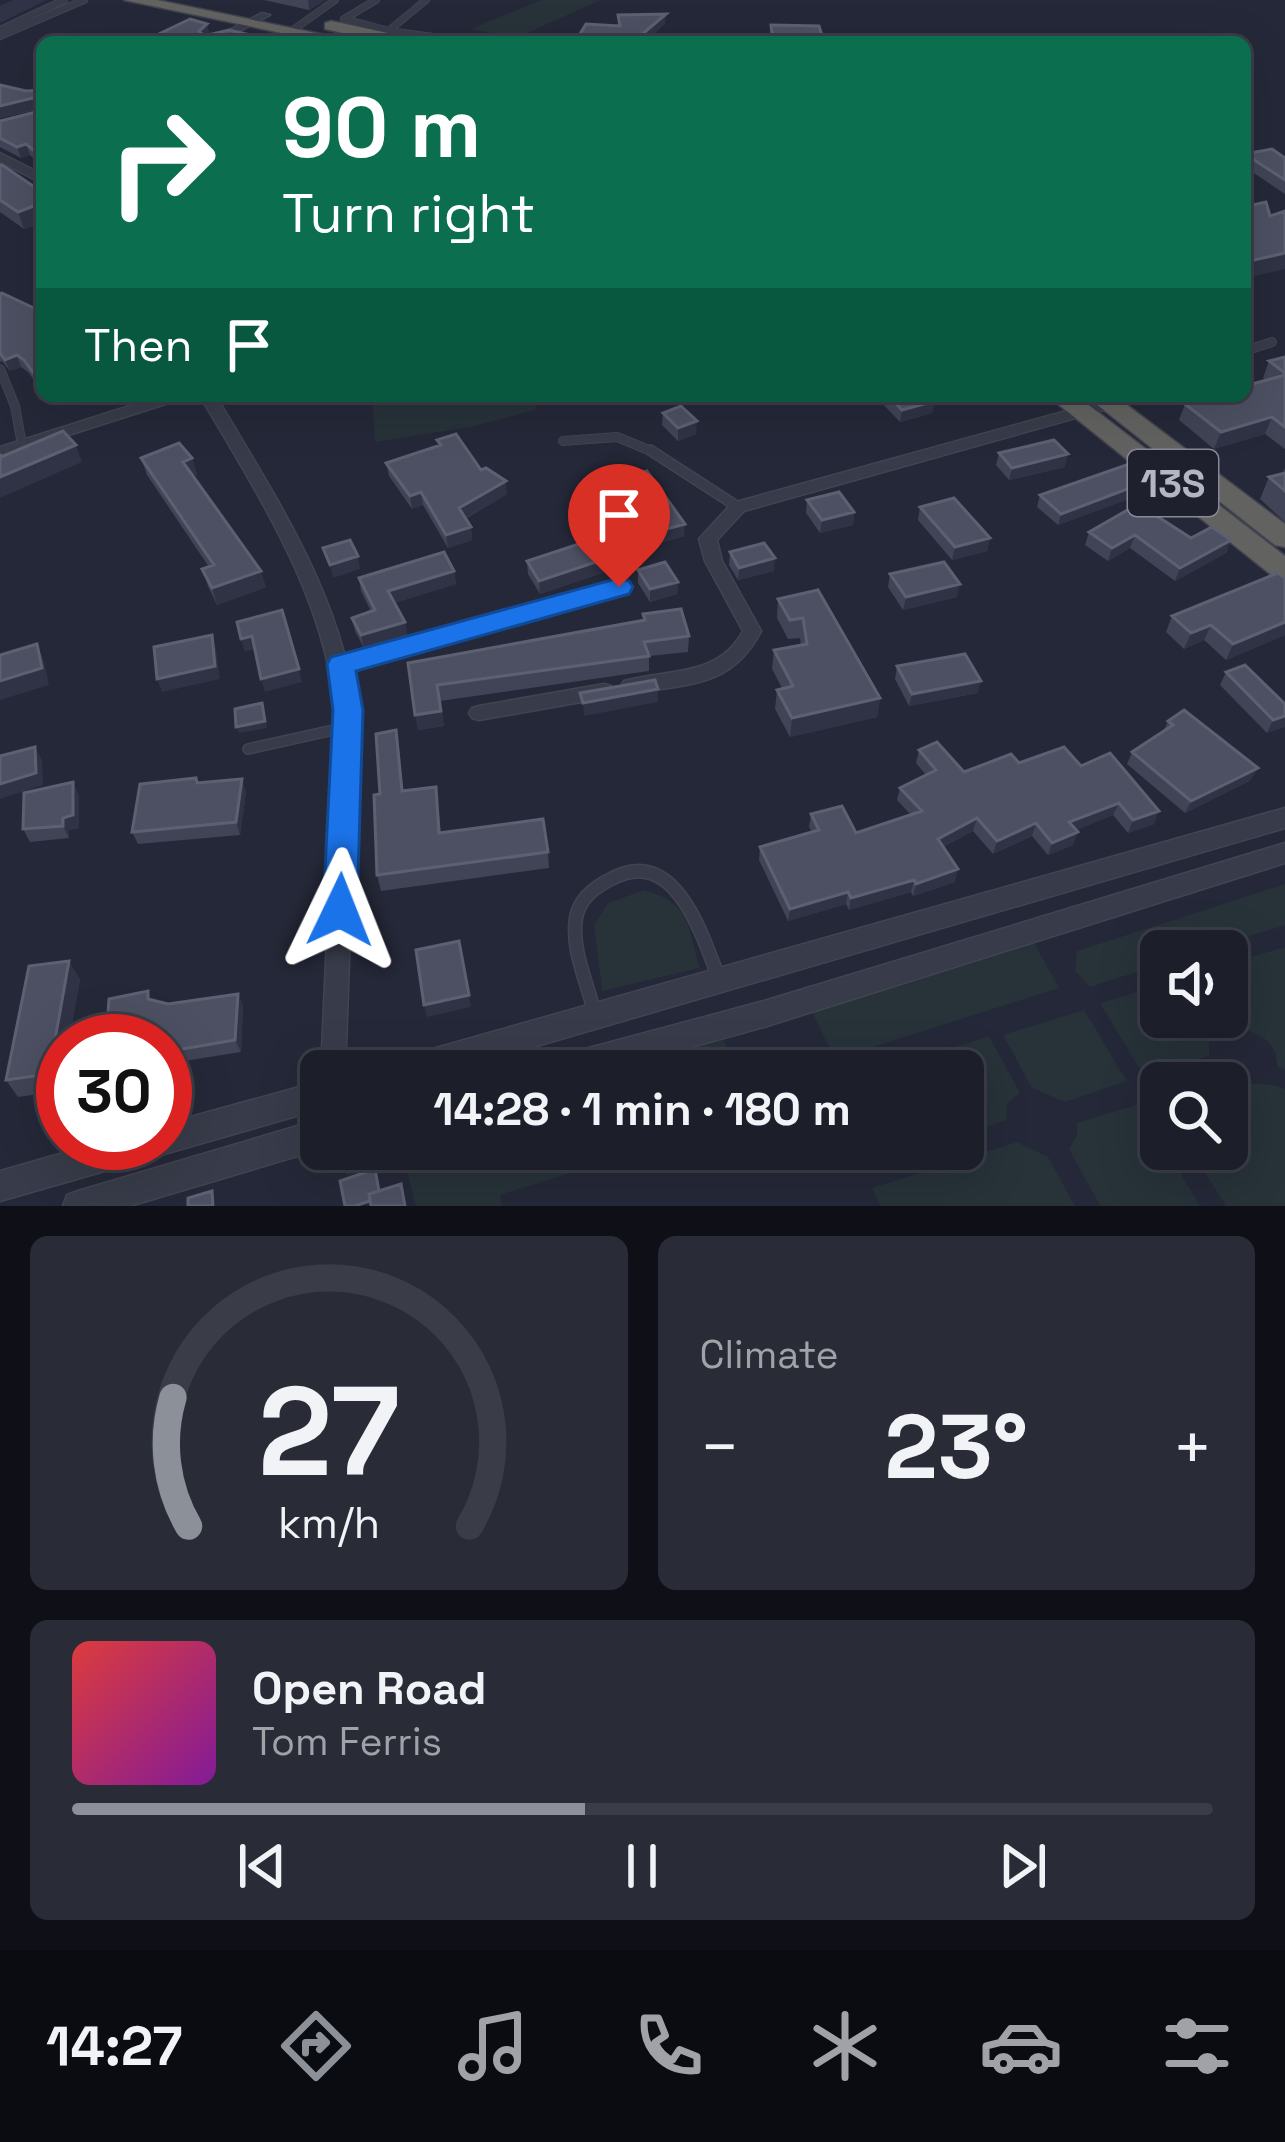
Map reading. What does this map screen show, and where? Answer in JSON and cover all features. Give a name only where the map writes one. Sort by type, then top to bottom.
[{"type":"highway","points":[[132,0],[299,26],[332,36]]},
{"type":"highway","points":[[192,0],[257,19]]},
{"type":"highway","points":[[299,26],[338,22],[391,36]]},
{"type":"highway","name":"13S","points":[[1095,402],[1285,571]]},
{"type":"highway","name":"13S","points":[[1096,402],[1285,538]]},
{"type":"street","points":[[223,36],[257,19]]},
{"type":"street","points":[[0,157],[36,176]]},
{"type":"street","points":[[0,452],[157,402]]},
{"type":"street","points":[[211,402],[332,629],[341,664],[347,727],[334,1050]]},
{"type":"street","points":[[479,713],[720,670],[736,662],[752,631],[742,603],[708,554],[708,539],[738,507],[1086,402]]},
{"type":"street","points":[[477,1050],[1285,818]]},
{"type":"street","points":[[633,1050],[764,1015],[1285,853]]},
{"type":"street","points":[[192,1131],[300,1101]]},
{"type":"street","points":[[78,1206],[300,1140]]},
{"type":"street","points":[[0,1186],[56,1170]]},
{"type":"lane","points":[[0,33],[64,0]]},
{"type":"lane","points":[[0,33],[84,0]]},
{"type":"lane","points":[[299,26],[335,0]]},
{"type":"lane","points":[[338,22],[376,0]]},
{"type":"lane","points":[[386,34],[426,0]]},
{"type":"lane","points":[[386,34],[407,36]]},
{"type":"lane","points":[[0,177],[21,168]]},
{"type":"lane","points":[[1251,349],[1272,342]]},
{"type":"lane","points":[[0,369],[15,406],[22,445]]},
{"type":"lane","points":[[563,441],[597,432],[621,434],[738,507]]},
{"type":"lane","points":[[341,664],[619,587]]},
{"type":"lane","points":[[248,749],[347,727]]},
{"type":"lane","points":[[595,1016],[576,940],[576,914],[584,899],[612,876],[634,870],[674,885],[689,904],[719,979]]},
{"type":"shaded area","points":[[541,0],[601,0],[520,36],[471,29]]},
{"type":"shaded area","points":[[372,402],[537,402],[535,410],[471,427],[375,442]]},
{"type":"shaded area","points":[[1285,884],[1285,925],[1248,937],[1248,930],[1142,930]]},
{"type":"shaded area","points":[[644,890],[679,909],[700,968],[602,991],[594,925],[608,903]]},
{"type":"shaded area","points":[[1140,931],[1140,971],[1090,987],[1075,971],[1077,951]]},
{"type":"shaded area","points":[[1032,939],[1059,988],[863,1050],[831,1050],[810,1008]]},
{"type":"shaded area","points":[[1285,947],[1285,1070],[1277,1067],[1272,1046],[1248,1030],[1248,958]]},
{"type":"shaded area","points":[[1140,991],[1140,1038],[1209,1038],[1209,1056],[1190,1062],[1140,1062],[1140,1069],[1100,1003]]},
{"type":"shaded area","points":[[1084,1010],[1127,1081],[1065,1102],[1032,1088],[1003,1035]]},
{"type":"shaded area","points":[[721,1033],[728,1050],[666,1050]]},
{"type":"shaded area","points":[[989,1036],[1020,1093],[1007,1104],[1006,1120],[984,1128],[984,1050],[946,1050]]},
{"type":"shaded area","points":[[1248,1082],[1285,1089],[1285,1206],[1226,1206],[1203,1170],[1248,1170]]},
{"type":"shaded area","points":[[1139,1104],[1140,1170],[1179,1170],[1200,1206],[1100,1206],[1069,1149],[1077,1123]]},
{"type":"shaded area","points":[[1017,1142],[1048,1157],[1075,1206],[880,1206],[872,1188],[929,1170],[984,1170],[984,1152]]},
{"type":"shaded area","points":[[407,1170],[580,1170],[500,1195],[502,1206],[416,1206]]},
{"type":"building","points":[[666,14],[640,36],[579,36],[586,24],[620,26],[618,15]]},
{"type":"building","points":[[190,19],[207,24],[199,31],[204,36],[155,36]]},
{"type":"building","points":[[771,25],[819,26],[822,36],[772,36]]},
{"type":"building","points":[[229,30],[254,36],[204,36]]},
{"type":"building","points":[[0,85],[36,90],[36,97],[0,106]]},
{"type":"building","points":[[36,112],[36,152],[26,144],[17,147],[0,138],[0,121]]},
{"type":"building","points":[[1272,149],[1285,158],[1285,180],[1251,158],[1251,153]]},
{"type":"building","points":[[0,165],[36,188],[36,205],[18,212],[0,200]]},
{"type":"building","points":[[1266,202],[1270,216],[1285,211],[1285,253],[1251,261],[1251,204]]},
{"type":"building","points":[[0,294],[36,309],[36,377],[17,355],[5,360],[0,353]]},
{"type":"building","points":[[1285,357],[1285,373],[1269,361]]},
{"type":"building","points":[[1285,375],[1285,427],[1272,417],[1221,432],[1185,404],[1251,402],[1251,384]]},
{"type":"building","points":[[895,402],[931,402],[902,410]]},
{"type":"building","points":[[681,406],[697,421],[678,428],[663,413]]},
{"type":"building","points":[[63,431],[76,445],[0,477],[0,454]]},
{"type":"building","points":[[456,434],[481,470],[486,468],[506,481],[459,508],[471,527],[446,535],[421,492],[410,496],[386,463],[441,445],[437,440]]},
{"type":"building","points":[[1054,440],[1068,454],[1012,468],[999,453]]},
{"type":"building","points":[[179,443],[192,458],[183,462],[261,571],[212,588],[202,569],[214,565],[141,458]]},
{"type":"building","points":[[1138,461],[1159,477],[1061,514],[1040,495]]},
{"type":"building","points":[[647,471],[685,524],[655,532],[629,494],[636,492],[625,477]]},
{"type":"building","points":[[1285,473],[1285,491],[1269,477]]},
{"type":"building","points":[[839,492],[854,512],[822,520],[807,500]]},
{"type":"building","points":[[954,498],[990,538],[955,547],[920,507]]},
{"type":"building","points":[[1138,504],[1191,538],[1212,527],[1231,540],[1180,568],[1135,535],[1112,548],[1089,532]]},
{"type":"building","points":[[597,538],[611,557],[539,581],[527,561]]},
{"type":"building","points":[[350,540],[358,556],[330,565],[323,548]]},
{"type":"building","points":[[764,543],[775,558],[739,568],[730,552]]},
{"type":"building","points":[[444,552],[454,571],[388,591],[405,622],[361,635],[352,618],[375,610],[359,578]]},
{"type":"building","points":[[665,562],[678,582],[650,589],[638,570]]},
{"type":"building","points":[[944,562],[960,584],[906,597],[890,574]]},
{"type":"building","points":[[1278,573],[1285,578],[1285,622],[1233,644],[1211,625],[1191,633],[1172,616]]},
{"type":"building","points":[[818,590],[880,698],[792,718],[777,690],[793,686],[774,650],[807,644],[803,618],[790,620],[778,599]]},
{"type":"building","points":[[681,609],[689,636],[644,642],[649,656],[437,685],[441,711],[415,715],[408,663],[645,620],[643,614]]},
{"type":"building","points":[[282,610],[299,669],[261,679],[252,636],[241,639],[237,622]]},
{"type":"building","points":[[212,635],[215,666],[157,679],[154,647]]},
{"type":"building","points":[[37,644],[42,668],[0,681],[0,655]]},
{"type":"building","points":[[965,654],[981,681],[912,694],[897,666]]},
{"type":"building","points":[[1245,665],[1285,704],[1285,716],[1273,720],[1226,672]]},
{"type":"building","points":[[655,680],[658,689],[583,703],[580,693]]},
{"type":"building","points":[[262,703],[265,721],[236,727],[235,709]]},
{"type":"building","points":[[1184,710],[1258,768],[1191,801],[1132,752],[1173,725],[1168,721]]},
{"type":"building","points":[[396,730],[402,791],[436,787],[439,833],[543,819],[548,852],[377,875],[376,734]]},
{"type":"building","points":[[937,742],[964,772],[1011,754],[1019,763],[1064,747],[1081,766],[1110,753],[1159,811],[1133,820],[1119,803],[1069,822],[1078,832],[1052,843],[1036,823],[997,841],[977,818],[938,839],[958,869],[916,884],[914,880],[851,898],[848,892],[790,909],[760,847],[819,830],[811,814],[842,806],[856,833],[922,811],[900,788],[936,770],[919,750]]},
{"type":"building","points":[[35,747],[36,773],[0,784],[0,756]]},
{"type":"building","points":[[196,778],[197,783],[242,779],[236,822],[132,832],[140,784]]},
{"type":"building","points":[[73,782],[73,815],[63,818],[63,826],[23,829],[24,793]]},
{"type":"building","points":[[459,941],[469,995],[424,1005],[416,950]]},
{"type":"building","points":[[69,961],[60,1014],[36,1014],[36,1076],[6,1080],[29,966]]},
{"type":"building","points":[[148,991],[148,999],[168,1004],[238,994],[235,1040],[192,1047],[192,1014],[108,1014],[109,999]]},
{"type":"building","points":[[375,1170],[379,1191],[369,1194],[370,1201],[345,1206],[340,1181]]},
{"type":"building","points":[[401,1184],[405,1206],[371,1206],[369,1194]]},
{"type":"building","points":[[212,1191],[213,1206],[188,1206],[188,1198]]},
{"type":"route","points":[[340,910],[348,710],[341,664],[619,587]]}]
